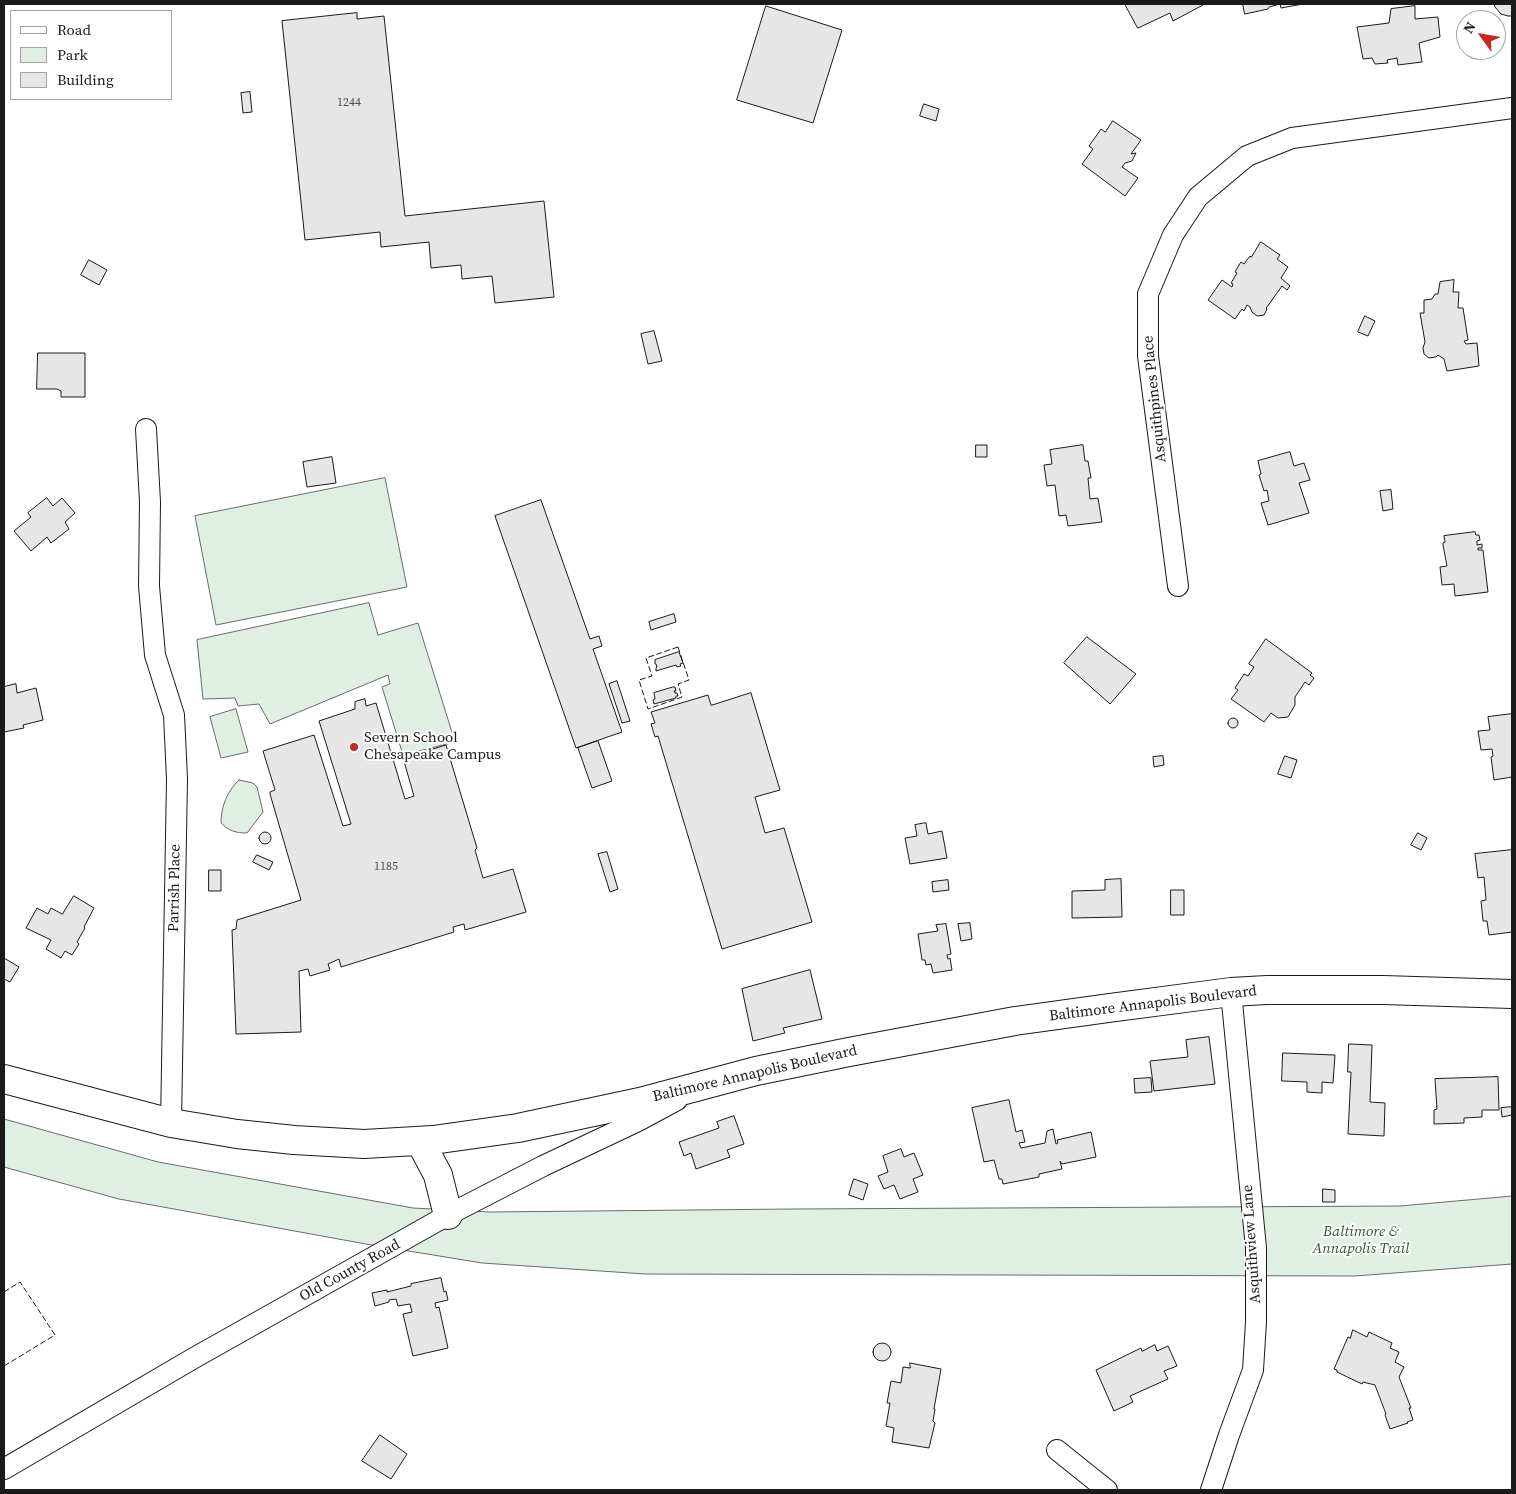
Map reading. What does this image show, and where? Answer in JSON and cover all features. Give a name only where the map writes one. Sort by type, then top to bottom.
[{"type":"street","name":"Asquithpines Place","points":[[1178,586],[1148,356],[1148,294],[1173,235],[1198,197],[1247,156],[1292,138],[1512,108]]},
{"type":"street","name":"Parrish Place","points":[[146,429],[150,502],[149,586],[155,655],[174,715],[177,779],[171,1123]]},
{"type":"street","name":"Baltimore Annapolis Boulevard","points":[[4,1079],[171,1123],[237,1134],[294,1140],[364,1144],[420,1141],[518,1128],[640,1102],[804,1061],[927,1037],[1016,1021],[1231,992],[1266,990],[1383,990],[1512,994]]},
{"type":"street","name":"Asquithview Lane","points":[[1211,1490],[1253,1370],[1256,1322],[1256,1248],[1231,992]]},
{"type":"street","name":"Old County Road","points":[[4,1469],[194,1358],[448,1215],[543,1166],[638,1121],[702,1086]]},
{"type":"street","points":[[420,1141],[438,1175],[448,1215]]},
{"type":"street","points":[[1057,1450],[1107,1490]]},
{"type":"green space","points":[[385,478],[407,587],[216,625],[195,516]]},
{"type":"green space","points":[[369,603],[378,635],[418,623],[455,742],[403,755],[382,687],[390,684],[388,675],[270,724],[259,704],[238,706],[235,698],[203,699],[197,640]]},
{"type":"green space","points":[[236,709],[248,752],[221,758],[210,717]]},
{"type":"green space","points":[[239,780],[253,783],[257,787],[263,812],[247,833],[233,831],[221,823],[222,811],[226,800],[231,789]]},
{"type":"green space","name":"Baltimore & Annapolis Trail","points":[[4,1119],[158,1162],[413,1208],[490,1212],[1400,1206],[1512,1196],[1512,1264],[1355,1276],[645,1274],[482,1263],[119,1199],[4,1167]]},
{"type":"building","points":[[1125,4],[1203,5],[1173,21],[1170,13],[1138,28]]},
{"type":"building","points":[[1243,4],[1280,4],[1268,9],[1245,14]]},
{"type":"building","points":[[1280,4],[1303,4],[1281,8]]},
{"type":"building","points":[[1495,4],[1512,4],[1512,16],[1506,15],[1506,10],[1498,10]]},
{"type":"building","points":[[766,6],[842,30],[813,123],[737,100]]},
{"type":"building","points":[[1415,6],[1415,19],[1438,17],[1440,37],[1419,43],[1422,62],[1398,65],[1397,58],[1387,60],[1388,63],[1375,64],[1372,58],[1363,59],[1357,27],[1389,23],[1391,9]]},
{"type":"building","points":[[357,13],[357,19],[384,16],[405,216],[544,201],[554,297],[495,303],[492,276],[462,279],[461,265],[431,268],[429,242],[381,247],[380,232],[305,240],[282,21]]},
{"type":"building","points":[[250,92],[252,112],[243,113],[241,93]]},
{"type":"building","points":[[924,104],[939,109],[936,121],[920,116]]},
{"type":"building","points":[[1113,121],[1141,140],[1131,154],[1136,153],[1132,161],[1125,163],[1122,167],[1138,178],[1125,196],[1082,164],[1093,149],[1089,146],[1101,129],[1105,132]]},
{"type":"building","points":[[1261,242],[1280,255],[1277,259],[1288,267],[1281,278],[1290,286],[1287,290],[1282,286],[1266,308],[1264,315],[1257,316],[1247,305],[1244,311],[1242,309],[1235,319],[1208,300],[1222,280],[1232,287],[1233,284],[1231,283],[1239,265],[1241,262],[1244,264],[1251,257]]},
{"type":"building","points":[[89,260],[107,270],[99,285],[81,275]]},
{"type":"building","points":[[1454,280],[1453,292],[1459,292],[1458,308],[1463,308],[1468,340],[1464,341],[1466,344],[1477,343],[1479,366],[1447,371],[1444,359],[1438,355],[1429,358],[1424,354],[1425,342],[1420,313],[1424,313],[1424,300],[1432,299],[1435,294],[1438,294],[1440,282]]},
{"type":"building","points":[[1365,316],[1375,321],[1368,336],[1358,332]]},
{"type":"building","points":[[654,331],[662,361],[648,364],[641,334]]},
{"type":"building","points":[[38,353],[85,353],[85,397],[61,397],[61,391],[57,389],[37,389]]},
{"type":"building","points":[[976,445],[987,445],[987,457],[976,457]]},
{"type":"building","points":[[1083,445],[1085,461],[1088,461],[1091,478],[1088,478],[1090,499],[1098,498],[1102,522],[1068,526],[1066,515],[1059,516],[1055,485],[1047,486],[1044,465],[1052,464],[1050,450]]},
{"type":"building","points":[[1290,452],[1294,466],[1304,463],[1310,480],[1299,483],[1309,513],[1268,525],[1261,503],[1269,501],[1267,490],[1264,491],[1259,475],[1261,474],[1258,461]]},
{"type":"building","points":[[332,457],[336,483],[307,487],[303,462]]},
{"type":"building","points":[[1391,490],[1393,509],[1383,511],[1380,491]]},
{"type":"building","points":[[47,498],[53,506],[62,498],[75,513],[65,522],[69,529],[51,543],[47,537],[31,551],[14,531],[31,517],[28,513]]},
{"type":"building","points":[[541,500],[590,639],[599,636],[602,646],[593,649],[622,732],[576,748],[495,516]]},
{"type":"building","points":[[1475,532],[1476,535],[1479,535],[1480,540],[1477,541],[1477,545],[1482,544],[1482,548],[1478,548],[1478,550],[1483,550],[1488,592],[1455,596],[1454,584],[1442,585],[1440,567],[1447,566],[1443,545],[1445,542],[1444,536]]},
{"type":"building","points":[[674,614],[676,622],[651,630],[649,622]]},
{"type":"building","points":[[1087,637],[1136,674],[1110,704],[1064,663]]},
{"type":"building","points":[[1266,639],[1312,673],[1310,675],[1314,678],[1309,685],[1305,682],[1295,697],[1295,705],[1288,717],[1278,718],[1271,713],[1264,722],[1231,699],[1238,690],[1235,688],[1244,674],[1248,676],[1254,667],[1249,664]]},
{"type":"building","points":[[679,652],[683,663],[680,664],[681,666],[677,667],[676,665],[656,671],[655,660]]},
{"type":"building","points":[[617,681],[630,721],[622,723],[609,684]]},
{"type":"building","points":[[16,684],[17,693],[36,688],[43,720],[23,725],[24,728],[4,732],[4,687]]},
{"type":"building","points":[[675,687],[676,691],[674,691],[678,696],[676,698],[654,704],[654,693]]},
{"type":"building","points":[[751,693],[780,790],[755,797],[765,833],[784,828],[812,922],[722,949],[658,736],[655,737],[651,724],[655,723],[651,712],[708,695],[711,705]]},
{"type":"building","name":"Severn School Chesapeake Campus","points":[[365,699],[366,706],[376,703],[405,799],[414,796],[403,758],[446,745],[477,848],[475,850],[483,878],[513,869],[526,912],[465,930],[464,924],[453,927],[454,932],[341,967],[339,959],[328,964],[330,970],[310,976],[308,969],[299,971],[301,1032],[236,1034],[232,930],[236,929],[237,920],[301,900],[270,794],[270,792],[275,790],[263,751],[314,735],[343,826],[351,824],[319,721],[355,709],[355,702]]},
{"type":"building","points":[[1512,714],[1512,777],[1494,780],[1491,757],[1493,756],[1492,749],[1481,750],[1478,731],[1490,730],[1488,717]]},
{"type":"building","points":[[1233,718],[1238,723],[1233,728],[1228,723]]},
{"type":"building","points":[[598,741],[612,781],[592,788],[578,748]]},
{"type":"building","points":[[1163,756],[1164,765],[1154,767],[1153,757]]},
{"type":"building","points":[[1285,756],[1297,760],[1291,778],[1278,774]]},
{"type":"building","points":[[926,823],[928,834],[942,831],[947,858],[910,864],[905,838],[917,836],[915,825]]},
{"type":"building","points":[[265,832],[271,838],[265,844],[259,838]]},
{"type":"building","points":[[1418,833],[1427,838],[1421,850],[1411,845]]},
{"type":"building","points":[[1512,850],[1512,932],[1489,935],[1487,921],[1483,921],[1481,901],[1486,900],[1484,877],[1478,878],[1475,854]]},
{"type":"building","points":[[607,852],[618,889],[610,892],[598,854]]},
{"type":"building","points":[[257,855],[273,862],[269,870],[253,862]]},
{"type":"building","points":[[209,870],[221,870],[221,891],[209,891]]},
{"type":"building","points":[[1121,879],[1122,917],[1072,918],[1072,891],[1105,890],[1105,880]]},
{"type":"building","points":[[948,880],[949,890],[933,892],[932,882]]},
{"type":"building","points":[[1171,890],[1184,890],[1184,915],[1171,915]]},
{"type":"building","points":[[74,896],[94,908],[77,942],[79,944],[72,955],[65,951],[61,958],[46,949],[51,940],[26,928],[37,908],[48,914],[51,908],[62,914]]},
{"type":"building","points":[[970,923],[972,939],[961,941],[958,924]]},
{"type":"building","points":[[946,924],[951,954],[947,955],[948,959],[950,958],[952,970],[933,973],[931,964],[926,965],[925,960],[922,960],[918,934],[938,931],[936,925]]},
{"type":"building","points":[[4,958],[19,967],[10,982],[4,979]]},
{"type":"building","points":[[810,970],[822,1019],[783,1028],[785,1033],[753,1041],[742,989]]},
{"type":"building","points":[[1209,1037],[1215,1084],[1154,1091],[1150,1061],[1188,1057],[1186,1040]]},
{"type":"building","points":[[1349,1044],[1372,1045],[1370,1102],[1385,1103],[1384,1136],[1348,1134],[1351,1072],[1348,1072]]},
{"type":"building","points":[[1283,1053],[1335,1055],[1333,1083],[1322,1082],[1322,1093],[1307,1092],[1307,1082],[1282,1081]]},
{"type":"building","points":[[1498,1077],[1499,1110],[1482,1110],[1482,1117],[1464,1118],[1464,1123],[1434,1124],[1434,1110],[1437,1109],[1435,1079]]},
{"type":"building","points":[[1151,1078],[1152,1092],[1135,1093],[1134,1079]]},
{"type":"building","points":[[1009,1100],[1016,1132],[1022,1130],[1025,1142],[1019,1143],[1021,1148],[1045,1143],[1047,1131],[1053,1129],[1056,1144],[1058,1143],[1057,1140],[1091,1132],[1096,1157],[1062,1164],[1060,1161],[1062,1169],[1039,1174],[1039,1177],[1003,1184],[1002,1179],[999,1179],[994,1160],[984,1162],[972,1108]]},
{"type":"building","points":[[1512,1107],[1512,1115],[1502,1117],[1501,1108]]},
{"type":"building","points":[[734,1116],[744,1144],[727,1150],[730,1157],[696,1169],[691,1153],[684,1156],[679,1142],[719,1128],[717,1122]]},
{"type":"building","points":[[901,1149],[904,1157],[914,1153],[923,1175],[913,1179],[918,1192],[900,1199],[894,1185],[884,1189],[878,1176],[888,1172],[883,1156]]},
{"type":"building","points":[[854,1179],[868,1184],[863,1200],[849,1195]]},
{"type":"building","points":[[1323,1189],[1335,1190],[1335,1202],[1323,1202]]},
{"type":"building","points":[[441,1278],[448,1300],[435,1303],[436,1308],[439,1307],[448,1348],[413,1356],[403,1314],[412,1312],[410,1304],[398,1306],[396,1299],[375,1306],[372,1293],[387,1290],[387,1292],[411,1286],[411,1284]]},
{"type":"building","points":[[1353,1330],[1367,1337],[1369,1332],[1392,1343],[1390,1348],[1399,1352],[1395,1362],[1404,1367],[1399,1377],[1411,1408],[1409,1408],[1413,1420],[1390,1429],[1375,1385],[1363,1382],[1362,1384],[1334,1369]]},
{"type":"building","points":[[882,1343],[888,1346],[891,1352],[888,1358],[882,1361],[876,1358],[873,1352],[876,1346]]},
{"type":"building","points":[[1155,1345],[1157,1351],[1168,1346],[1177,1366],[1164,1371],[1168,1379],[1130,1396],[1133,1402],[1114,1411],[1096,1370],[1141,1348],[1142,1351]]},
{"type":"building","points":[[910,1363],[941,1369],[934,1409],[933,1421],[935,1423],[929,1448],[892,1442],[894,1428],[886,1426],[890,1403],[887,1403],[891,1381],[901,1383],[903,1367],[910,1368]]},
{"type":"building","points":[[380,1435],[407,1454],[391,1479],[362,1461]]},
{"type":"fence","points":[[678,647],[689,680],[678,684],[682,697],[648,709],[639,680],[652,676],[646,658],[678,647]]},
{"type":"fence","points":[[4,1292],[20,1282],[55,1335],[4,1366]]},
{"type":"place","name":"Severn School Chesapeake Campus","points":[[354,747]]}]
